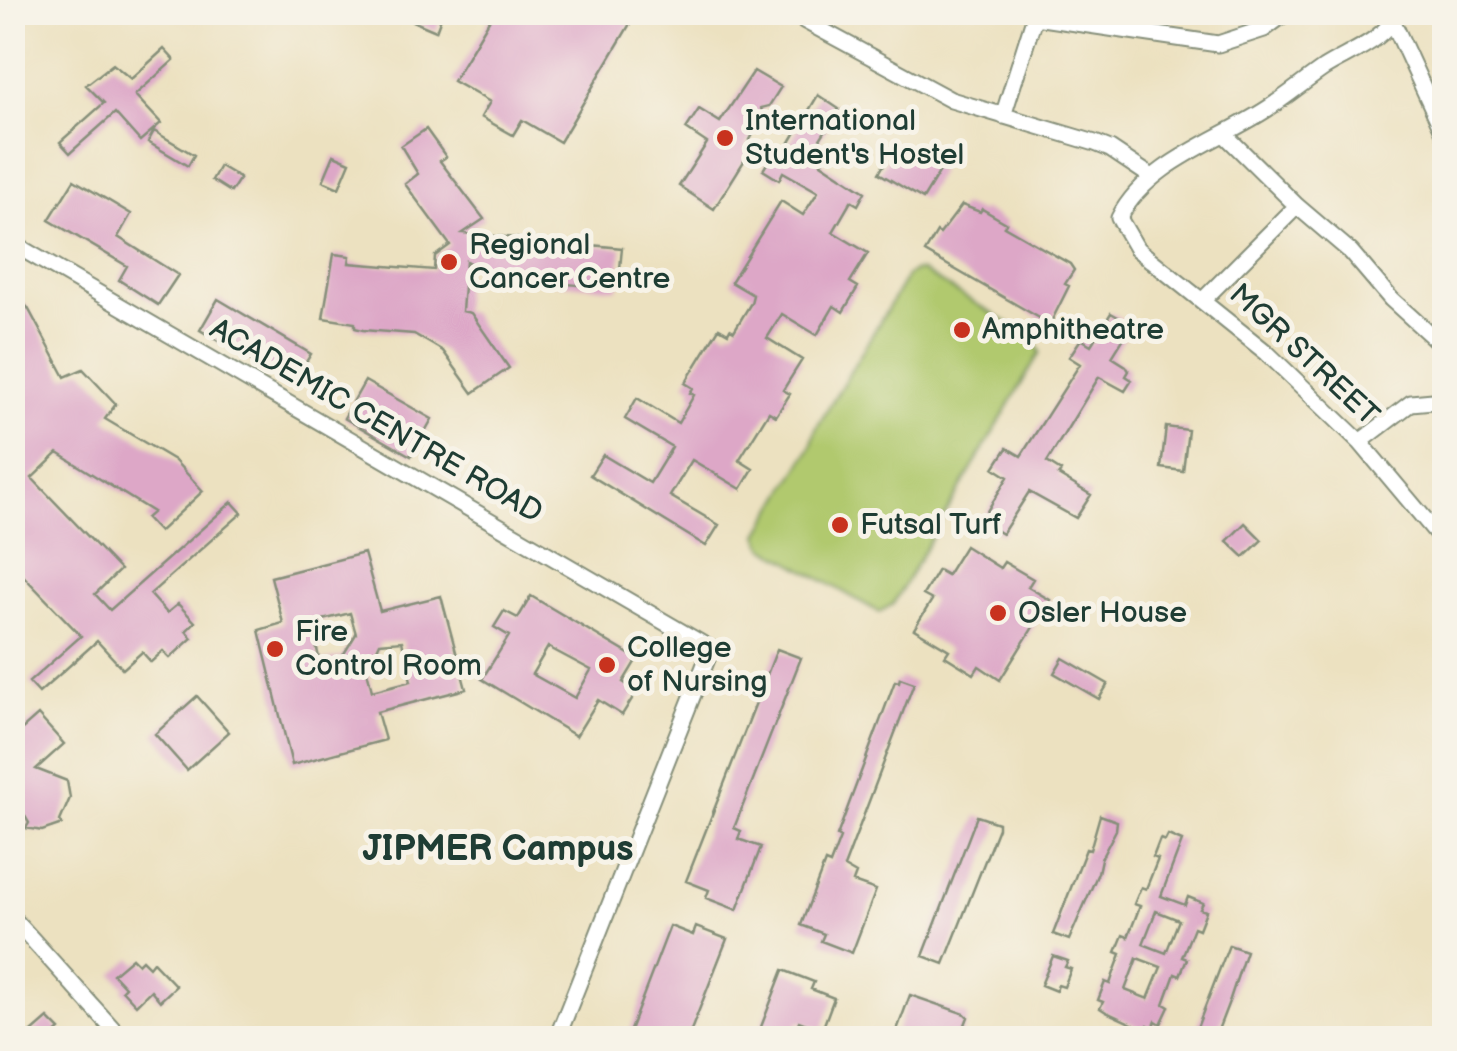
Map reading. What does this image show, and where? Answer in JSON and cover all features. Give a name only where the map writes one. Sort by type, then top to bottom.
[{"type":"street","points":[[800,12],[805,20],[950,100],[1110,149],[1152,177],[1266,110],[1395,17],[1444,133]]},
{"type":"street","points":[[1002,116],[1036,14],[1218,44],[1264,28],[1286,12]]},
{"type":"street","points":[[1224,134],[1297,206],[1351,252],[1391,299],[1444,347]]},
{"type":"street","name":"MGR STREET","points":[[1152,177],[1126,204],[1119,218],[1137,249],[1268,353],[1360,442],[1441,532]]},
{"type":"street","points":[[1203,300],[1297,206]]},
{"type":"street","name":"ACADEMIC CENTRE ROAD","points":[[12,243],[711,648],[558,1038]]},
{"type":"street","points":[[1360,442],[1411,404],[1444,400]]},
{"type":"street","points":[[12,917],[121,1038]]},
{"type":"green space","points":[[921,271],[1033,338],[1040,352],[893,604],[879,612],[764,547],[759,534],[907,276]]},
{"type":"building","points":[[391,12],[443,12],[436,31]]},
{"type":"building","points":[[494,12],[637,12],[560,142],[522,120],[513,135],[481,117],[490,102],[453,81]]},
{"type":"building","points":[[164,49],[174,60],[135,95],[161,123],[140,141],[115,113],[70,153],[60,142],[104,103],[86,85],[113,64],[131,79]]},
{"type":"building","name":"International Student's Hostel","points":[[754,71],[781,87],[769,106],[761,108],[763,116],[746,147],[751,150],[714,209],[679,186],[707,143],[686,129],[699,109],[720,122]]},
{"type":"building","points":[[818,95],[839,109],[817,144],[827,153],[821,163],[865,192],[858,205],[851,201],[833,232],[868,253],[850,282],[858,287],[843,312],[834,306],[817,335],[782,314],[767,338],[802,360],[783,390],[790,394],[776,416],[769,412],[739,460],[753,469],[741,489],[692,460],[670,496],[719,525],[706,546],[590,475],[603,455],[650,483],[672,447],[625,419],[637,398],[678,423],[694,395],[690,393],[693,388],[685,383],[719,328],[728,333],[730,329],[734,331],[751,303],[753,295],[731,282],[781,201],[803,215],[818,192],[783,172],[779,180],[763,170],[775,150],[783,154]]},
{"type":"building","name":"Regional Cancer Centre","points":[[426,129],[446,157],[440,161],[484,219],[463,233],[622,248],[618,289],[495,277],[466,261],[462,311],[471,313],[509,368],[473,393],[443,351],[414,334],[363,330],[355,328],[355,323],[323,318],[334,254],[350,256],[349,263],[434,270],[435,256],[450,245],[405,184],[418,174],[401,146]]},
{"type":"building","points":[[154,131],[194,155],[188,166],[148,142]]},
{"type":"building","points":[[896,144],[940,171],[923,199],[879,173]]},
{"type":"building","points":[[334,155],[350,162],[339,188],[323,181]]},
{"type":"building","points":[[220,166],[240,178],[231,192],[212,180]]},
{"type":"building","points":[[74,180],[131,214],[118,237],[178,275],[158,305],[119,280],[127,266],[49,220]]},
{"type":"building","points":[[962,205],[980,212],[982,209],[1070,264],[1074,270],[1065,284],[1069,286],[1050,324],[925,252]]},
{"type":"building","points":[[12,291],[28,308],[65,377],[83,369],[116,404],[105,419],[174,460],[203,491],[159,532],[146,518],[153,512],[58,453],[32,478],[120,570],[95,594],[110,610],[232,502],[242,513],[150,594],[167,613],[178,604],[195,622],[186,631],[192,638],[170,658],[163,651],[151,662],[142,652],[123,669],[97,641],[39,693],[29,682],[81,636],[12,564],[12,423],[23,413],[12,395]]},
{"type":"building","points":[[218,299],[311,354],[292,385],[200,330]]},
{"type":"building","points":[[1111,313],[1132,325],[1112,357],[1126,366],[1126,376],[1132,380],[1125,391],[1099,377],[1047,462],[1061,471],[1058,475],[1091,495],[1076,518],[1029,492],[1002,534],[981,521],[1008,477],[994,468],[1007,448],[1021,456],[1080,364],[1069,357],[1081,339],[1091,345]]},
{"type":"building","points":[[365,381],[432,419],[411,456],[344,418]]},
{"type":"building","points":[[1166,427],[1188,430],[1183,471],[1161,468]]},
{"type":"building","points":[[1245,523],[1262,540],[1244,557],[1227,541]]},
{"type":"building","name":"Osler House","points":[[965,546],[1000,568],[1004,562],[1033,579],[1028,587],[1050,600],[1000,680],[979,666],[974,674],[945,656],[949,650],[914,629],[932,600],[923,595],[938,570],[947,575]]},
{"type":"building","points":[[364,553],[380,611],[441,596],[466,689],[377,712],[385,740],[292,765],[259,630],[283,623],[271,577]],"holes":[[[350,613],[356,634],[342,657],[320,662],[311,623]],[[402,641],[411,681],[372,691],[367,671],[380,643]]]},
{"type":"building","name":"College of Nursing","points":[[531,596],[637,659],[623,682],[637,691],[622,715],[598,700],[576,736],[482,679],[509,636],[494,627],[504,611],[518,618]],"holes":[[[548,647],[591,670],[575,698],[532,674]]]},
{"type":"building","points":[[777,649],[801,658],[734,828],[741,831],[738,839],[761,847],[737,910],[706,898],[709,890],[686,881]]},
{"type":"building","points":[[1063,658],[1108,684],[1099,699],[1054,673]]},
{"type":"building","points":[[900,678],[914,683],[844,867],[856,874],[853,882],[876,890],[852,953],[821,941],[824,934],[801,925],[825,862],[830,864],[895,681]]},
{"type":"building","points":[[197,696],[229,732],[187,770],[155,734]]},
{"type":"building","points":[[38,715],[64,744],[36,769],[67,781],[70,798],[62,824],[42,831],[26,828],[29,823],[12,794],[12,738]]},
{"type":"building","points":[[1100,815],[1117,821],[1116,830],[1069,940],[1053,934],[1086,849],[1090,850]]},
{"type":"building","points":[[977,816],[998,823],[998,828],[944,964],[923,956]]},
{"type":"building","points":[[1168,835],[1182,841],[1161,896],[1185,905],[1188,897],[1203,903],[1200,909],[1206,911],[1199,929],[1194,927],[1182,957],[1187,959],[1180,976],[1175,974],[1164,1004],[1169,1007],[1161,1024],[1156,1021],[1153,1028],[1148,1025],[1145,1030],[1106,1012],[1100,1008],[1103,1002],[1098,1000],[1105,982],[1110,984],[1121,954],[1116,952],[1123,935],[1128,937],[1140,906],[1134,904],[1141,887],[1146,889],[1158,859],[1153,857],[1160,839],[1165,841]],"holes":[[[1156,911],[1179,920],[1166,953],[1143,944]],[[1137,958],[1161,967],[1148,999],[1125,990]]]},
{"type":"building","points":[[670,926],[693,935],[696,927],[727,939],[688,1038],[627,1038]]},
{"type":"building","points":[[1229,945],[1246,951],[1215,1038],[1193,1038]]},
{"type":"building","points":[[1053,956],[1068,961],[1065,967],[1071,969],[1064,987],[1058,985],[1056,991],[1041,985]]},
{"type":"building","points":[[132,958],[149,967],[153,962],[176,986],[160,1001],[151,990],[136,1005],[113,974]]},
{"type":"building","points":[[783,970],[814,982],[811,989],[834,998],[822,1030],[799,1021],[792,1038],[775,1038],[759,1032]]},
{"type":"building","points":[[910,995],[965,1014],[968,1017],[960,1038],[894,1038]]},
{"type":"building","points":[[48,1018],[60,1030],[51,1038],[25,1038]]},
{"type":"place","name":"International Student's Hostel","points":[[725,138]]},
{"type":"place","name":"Regional Cancer Centre","points":[[449,262]]},
{"type":"place","name":"Amphitheatre","points":[[962,330]]},
{"type":"place","name":"Futsal Turf","points":[[840,525]]},
{"type":"place","name":"Osler House","points":[[998,613]]},
{"type":"place","name":"Fire Control Room","points":[[275,649]]},
{"type":"place","name":"College of Nursing","points":[[607,665]]},
{"type":"district","name":"JIPMER Campus","points":[[498,849]]}]
